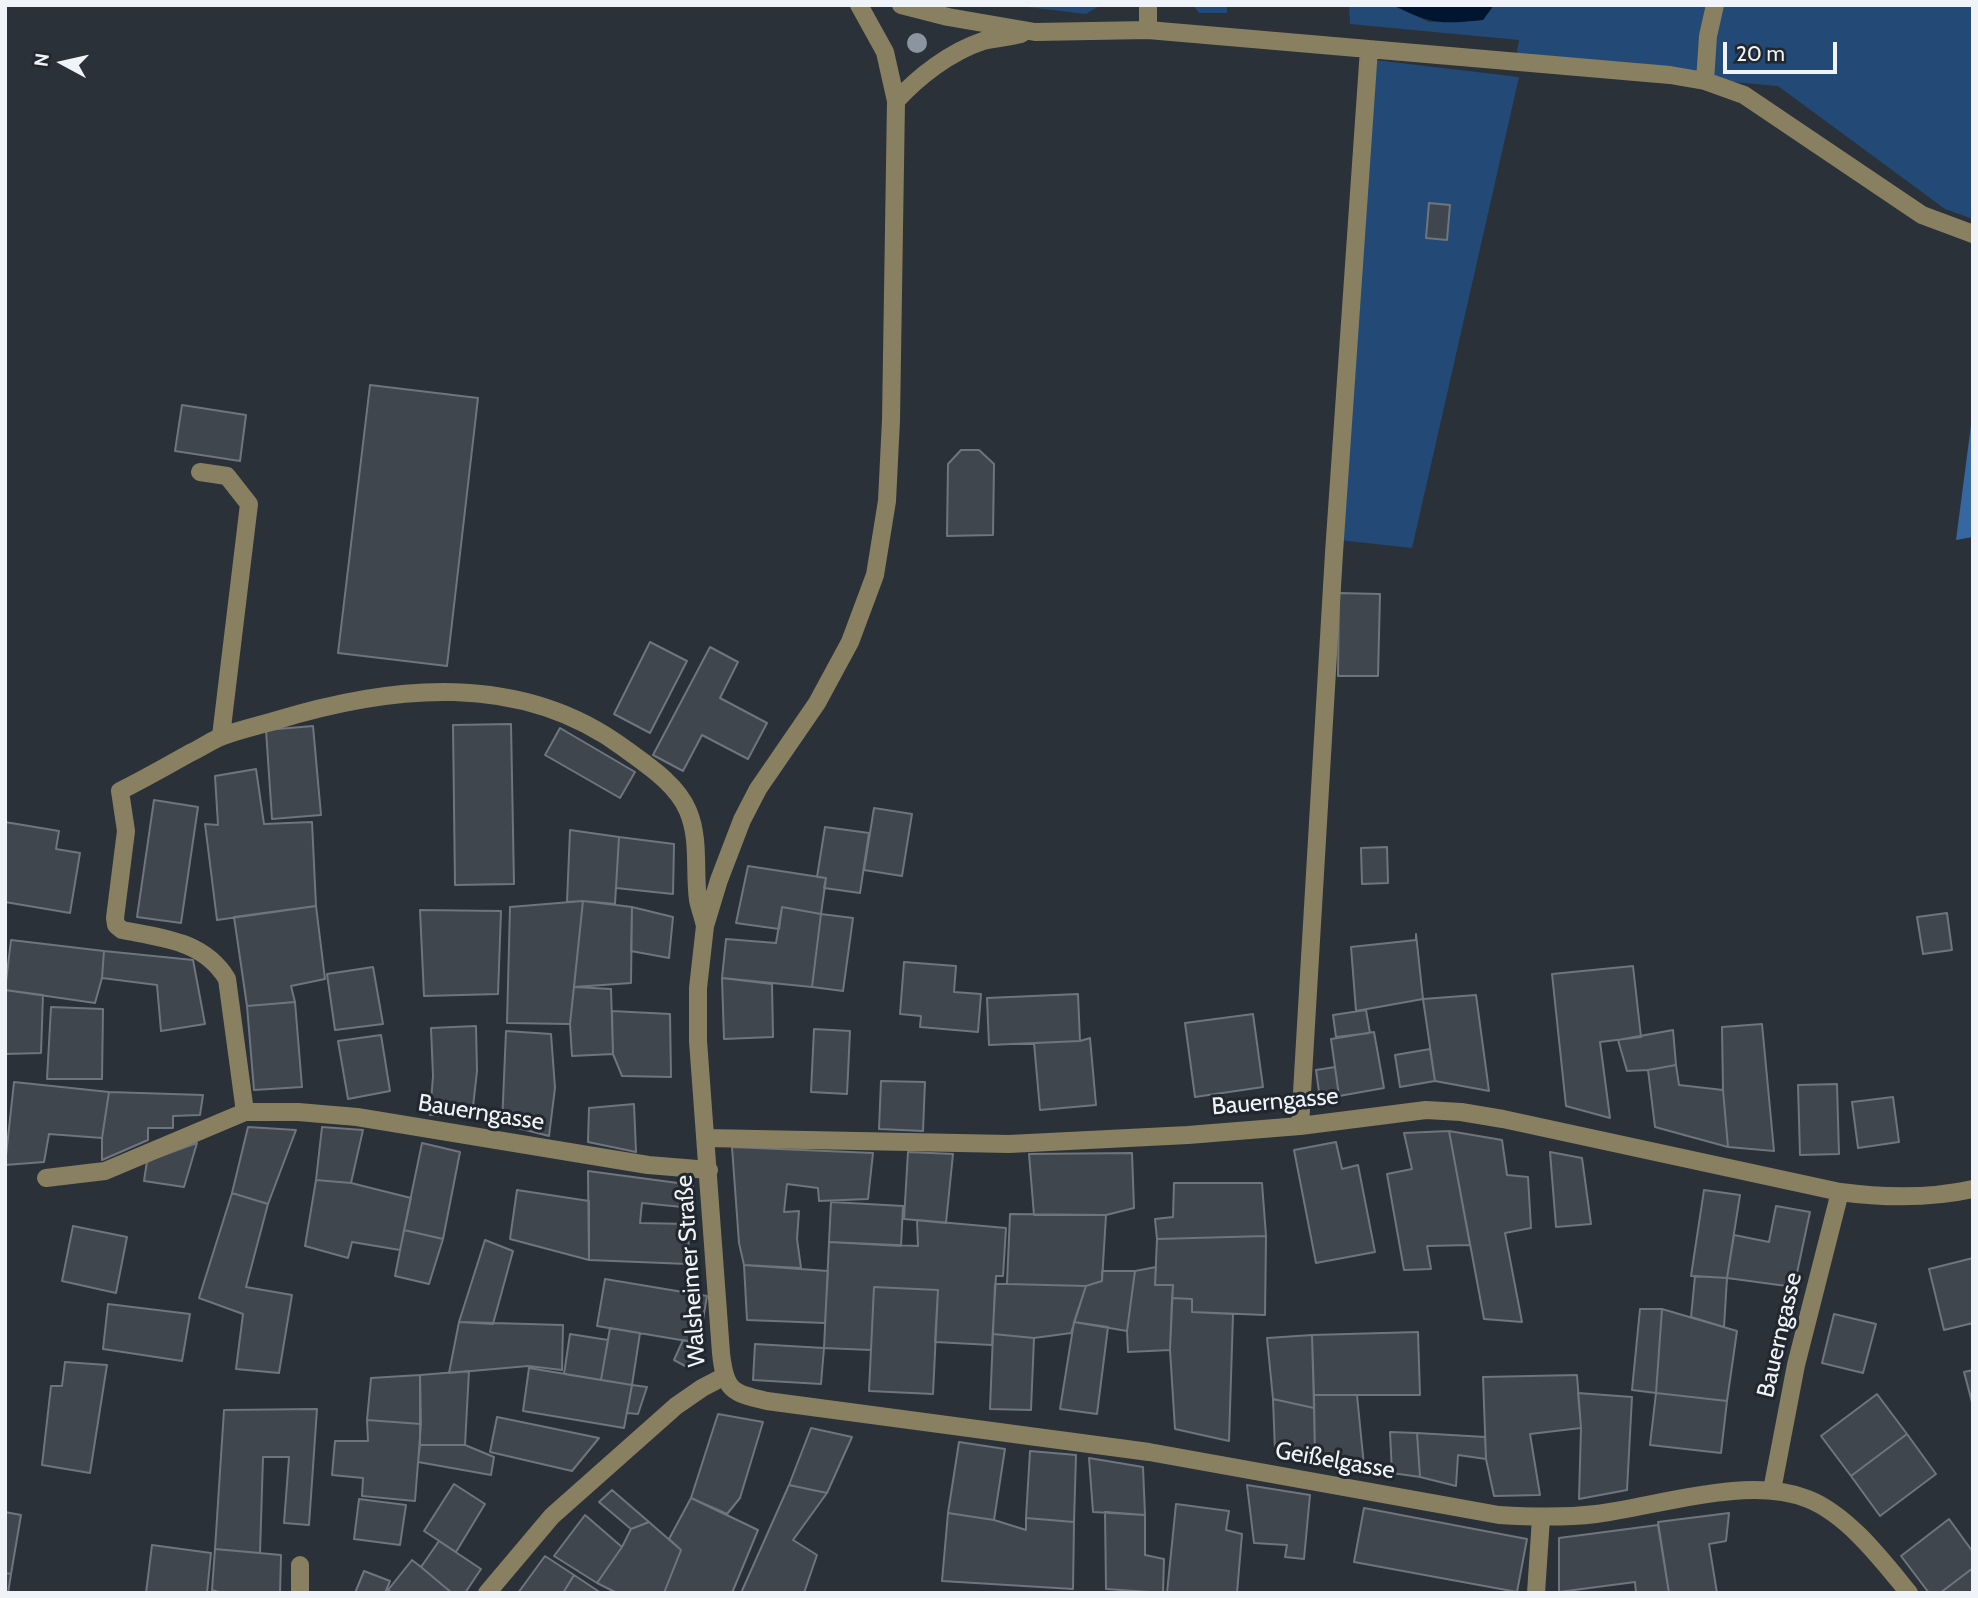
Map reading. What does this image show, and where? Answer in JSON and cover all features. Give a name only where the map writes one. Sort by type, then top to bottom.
[{"type":"street","name":"Walsheimer Straße","points":[[487,1593],[552,1516],[676,1406],[723,1377],[698,1041],[698,988],[705,926],[742,820],[758,789],[817,703],[850,642],[875,575],[887,501],[893,340],[896,101],[885,51],[859,5]]},
{"type":"street","points":[[901,5],[948,17],[1035,32]]},
{"type":"street","points":[[1148,5],[1148,30]]},
{"type":"street","points":[[1705,81],[1708,36],[1715,5]]},
{"type":"street","points":[[896,101],[914,82],[955,54],[983,41],[1035,32],[1148,30],[1670,75],[1705,81],[1744,95],[1922,215],[1973,234]]},
{"type":"street","points":[[1300,1126],[1334,554],[1369,49]]},
{"type":"street","points":[[200,472],[227,476],[249,504],[221,736]]},
{"type":"street","name":"Walsheimer Straße","points":[[245,1112],[228,979],[218,963],[197,949],[174,941],[122,930],[116,925],[126,831],[120,791],[221,736],[302,712],[383,694],[444,691],[491,694],[523,700],[561,712],[613,740],[651,768],[673,789],[688,810],[695,837],[698,901],[705,926]]},
{"type":"street","name":"Bauerngasse","points":[[706,1138],[1009,1144],[1300,1126],[1426,1110],[1461,1112],[1840,1192],[1880,1197],[1941,1196],[1973,1189]]},
{"type":"street","name":"Bauerngasse","points":[[46,1178],[105,1171],[245,1112],[298,1112],[357,1117],[649,1165],[709,1170]]},
{"type":"street","name":"Bauerngasse","points":[[1772,1490],[1796,1365],[1840,1192]]},
{"type":"street","name":"Geißelgasse","points":[[723,1377],[730,1387],[743,1396],[767,1401],[1149,1452],[1441,1506],[1541,1518],[1595,1514],[1712,1494],[1772,1490],[1809,1500],[1834,1515],[1872,1548],[1909,1593]]},
{"type":"street","points":[[1536,1593],[1541,1518]]},
{"type":"street","points":[[300,1564],[300,1593]]},
{"type":"shaded area","points":[[1011,5],[1101,5],[1086,14]]},
{"type":"shaded area","points":[[1193,5],[1227,5],[1227,13],[1199,13]]},
{"type":"shaded area","points":[[1349,5],[1393,5],[1429,22],[1483,20],[1494,5],[1973,5],[1973,219],[1945,209],[1778,86],[1515,63],[1519,40],[1350,24]]},
{"type":"shaded area","points":[[1393,5],[1494,5],[1483,20],[1437,22]]},
{"type":"shaded area","points":[[1375,60],[1519,77],[1412,548],[1339,540]]},
{"type":"shaded area","points":[[1973,410],[1973,537],[1956,540]]},
{"type":"building","points":[[1429,203],[1450,205],[1447,240],[1426,238]]},
{"type":"building","points":[[370,385],[478,398],[447,666],[338,653]]},
{"type":"building","points":[[182,405],[246,415],[240,461],[175,451]]},
{"type":"building","points":[[961,450],[979,450],[994,464],[993,535],[947,536],[948,464]]},
{"type":"building","points":[[1339,593],[1380,594],[1378,676],[1338,676]]},
{"type":"building","points":[[650,642],[687,661],[650,733],[614,714]]},
{"type":"building","points":[[710,647],[738,662],[720,698],[767,723],[748,759],[702,735],[683,771],[653,755]]},
{"type":"building","points":[[511,724],[514,884],[455,885],[453,725]]},
{"type":"building","points":[[313,726],[321,815],[272,819],[266,730]]},
{"type":"building","points":[[560,728],[635,772],[620,798],[545,755]]},
{"type":"building","points":[[256,769],[264,824],[312,822],[316,906],[217,920],[205,824],[218,825],[215,776]]},
{"type":"building","points":[[154,800],[198,807],[181,923],[137,917]]},
{"type":"building","points":[[874,808],[912,814],[902,876],[864,870]]},
{"type":"building","points":[[5,822],[59,831],[56,849],[80,853],[70,913],[5,902]]},
{"type":"building","points":[[825,827],[869,833],[860,893],[824,888],[826,878],[817,877]]},
{"type":"building","points":[[570,830],[619,837],[615,904],[567,902]]},
{"type":"building","points":[[619,837],[674,844],[673,894],[616,888]]},
{"type":"building","points":[[1387,847],[1388,883],[1362,884],[1361,848]]},
{"type":"building","points":[[748,866],[826,878],[821,914],[782,907],[779,929],[736,923]]},
{"type":"building","points":[[583,901],[632,907],[631,983],[574,987]]},
{"type":"building","points":[[583,901],[570,1024],[507,1023],[510,907]]},
{"type":"building","points":[[316,906],[325,979],[291,986],[295,1002],[247,1006],[234,917]]},
{"type":"building","points":[[632,907],[673,917],[669,958],[631,951]]},
{"type":"building","points":[[782,907],[821,914],[812,987],[722,978],[726,939],[776,943]]},
{"type":"building","points":[[420,910],[501,911],[498,994],[424,996]]},
{"type":"building","points":[[1947,913],[1952,950],[1923,954],[1917,917]]},
{"type":"building","points":[[821,914],[853,918],[843,991],[812,987]]},
{"type":"building","points":[[1416,934],[1423,999],[1356,1011],[1351,947],[1416,940]]},
{"type":"building","points":[[11,940],[104,951],[102,978],[95,1003],[5,990]]},
{"type":"building","points":[[104,951],[193,960],[205,1024],[161,1031],[157,985],[102,978]]},
{"type":"building","points":[[904,962],[956,966],[954,992],[981,994],[978,1032],[920,1027],[921,1016],[900,1014]]},
{"type":"building","points":[[1633,966],[1641,1037],[1600,1042],[1610,1118],[1566,1106],[1552,974]]},
{"type":"building","points":[[373,967],[383,1024],[335,1030],[327,974]]},
{"type":"building","points":[[722,978],[772,984],[773,1037],[724,1039]]},
{"type":"building","points":[[574,987],[611,989],[613,1054],[572,1056],[570,1024]]},
{"type":"building","points":[[5,990],[43,995],[41,1053],[5,1054]]},
{"type":"building","points":[[1078,994],[1080,1041],[989,1045],[987,998]]},
{"type":"building","points":[[1476,995],[1489,1091],[1435,1081],[1423,999]]},
{"type":"building","points":[[295,1002],[302,1087],[254,1090],[247,1006]]},
{"type":"building","points":[[51,1007],[103,1009],[102,1079],[47,1079]]},
{"type":"building","points":[[1366,1010],[1370,1033],[1336,1037],[1333,1015]]},
{"type":"building","points":[[612,1011],[670,1014],[671,1077],[622,1076],[613,1054]]},
{"type":"building","points":[[1253,1014],[1263,1087],[1195,1097],[1185,1023]]},
{"type":"building","points":[[1762,1024],[1774,1151],[1728,1147],[1723,1090],[1722,1027]]},
{"type":"building","points":[[476,1026],[477,1071],[472,1116],[430,1115],[433,1076],[431,1028]]},
{"type":"building","points":[[814,1029],[850,1031],[847,1094],[811,1092]]},
{"type":"building","points":[[1673,1030],[1676,1065],[1627,1071],[1618,1040]]},
{"type":"building","points":[[506,1031],[551,1034],[555,1088],[549,1136],[502,1124]]},
{"type":"building","points":[[1374,1032],[1384,1088],[1339,1096],[1331,1039]]},
{"type":"building","points":[[381,1035],[390,1091],[348,1099],[338,1041]]},
{"type":"building","points":[[1090,1038],[1096,1105],[1040,1110],[1034,1043]]},
{"type":"building","points":[[1430,1049],[1435,1081],[1400,1087],[1395,1055]]},
{"type":"building","points":[[1676,1065],[1679,1085],[1723,1090],[1728,1147],[1655,1127],[1648,1070]]},
{"type":"building","points":[[1335,1067],[1339,1096],[1320,1099],[1316,1070]]},
{"type":"building","points":[[881,1081],[925,1082],[923,1131],[879,1129]]},
{"type":"building","points":[[14,1082],[109,1092],[102,1138],[49,1134],[44,1162],[5,1165]]},
{"type":"building","points":[[1837,1084],[1839,1154],[1800,1155],[1798,1085]]},
{"type":"building","points":[[109,1092],[203,1095],[200,1115],[173,1116],[173,1128],[148,1128],[148,1140],[102,1160],[102,1138]]},
{"type":"building","points":[[1893,1097],[1899,1142],[1858,1148],[1852,1102]]},
{"type":"building","points":[[634,1104],[636,1152],[588,1142],[589,1108]]},
{"type":"building","points":[[248,1127],[296,1130],[268,1204],[232,1193]]},
{"type":"building","points":[[322,1127],[363,1130],[351,1183],[316,1180]]},
{"type":"building","points":[[1449,1131],[1502,1140],[1507,1175],[1528,1177],[1531,1228],[1505,1233],[1522,1322],[1484,1319]]},
{"type":"building","points":[[1449,1131],[1470,1245],[1427,1246],[1431,1269],[1404,1270],[1387,1174],[1412,1169],[1404,1133]]},
{"type":"building","points":[[1336,1142],[1342,1169],[1358,1165],[1375,1252],[1316,1263],[1294,1150]]},
{"type":"building","points":[[197,1143],[184,1187],[144,1181],[147,1161]]},
{"type":"building","points":[[422,1143],[460,1152],[443,1239],[404,1230]]},
{"type":"building","points":[[732,1147],[873,1153],[868,1199],[819,1201],[818,1188],[787,1184],[784,1212],[799,1211],[797,1239],[801,1268],[744,1265],[739,1243]]},
{"type":"building","points":[[908,1152],[953,1154],[946,1223],[904,1219]]},
{"type":"building","points":[[1550,1152],[1582,1158],[1591,1224],[1556,1227]]},
{"type":"building","points":[[1132,1153],[1134,1208],[1106,1215],[1034,1215],[1029,1154]]},
{"type":"building","points":[[588,1171],[693,1185],[692,1208],[642,1203],[640,1223],[689,1224],[688,1264],[589,1260]]},
{"type":"building","points":[[316,1180],[351,1183],[411,1198],[400,1250],[352,1242],[348,1258],[305,1246]]},
{"type":"building","points":[[1174,1183],[1262,1183],[1266,1236],[1157,1239],[1155,1219],[1173,1217]]},
{"type":"building","points":[[517,1190],[589,1201],[589,1260],[510,1239]]},
{"type":"building","points":[[1704,1190],[1740,1195],[1727,1278],[1691,1276]]},
{"type":"building","points":[[232,1193],[268,1204],[246,1287],[292,1295],[279,1373],[236,1369],[243,1314],[199,1298]]},
{"type":"building","points":[[831,1202],[903,1206],[901,1246],[829,1242]]},
{"type":"building","points":[[1776,1206],[1810,1212],[1794,1287],[1727,1278],[1734,1235],[1769,1242]]},
{"type":"building","points":[[1010,1214],[1106,1215],[1102,1281],[1086,1286],[1007,1284]]},
{"type":"building","points":[[917,1220],[1006,1228],[1003,1276],[996,1276],[992,1345],[935,1342],[938,1290],[874,1287],[871,1350],[824,1348],[829,1242],[918,1246]]},
{"type":"building","points":[[73,1226],[127,1237],[116,1293],[62,1281]]},
{"type":"building","points":[[404,1230],[443,1239],[429,1284],[395,1276]]},
{"type":"building","points":[[1266,1236],[1265,1315],[1192,1312],[1192,1299],[1172,1298],[1173,1285],[1155,1285],[1157,1239]]},
{"type":"building","points":[[485,1240],[513,1251],[493,1324],[459,1322]]},
{"type":"building","points":[[1973,1258],[1973,1323],[1944,1330],[1929,1269]]},
{"type":"building","points":[[744,1265],[828,1271],[825,1323],[747,1320]]},
{"type":"building","points":[[1156,1267],[1155,1285],[1173,1285],[1170,1350],[1128,1352],[1127,1331],[1135,1271]]},
{"type":"building","points":[[1102,1271],[1135,1271],[1127,1331],[1074,1322],[1086,1286],[1102,1281]]},
{"type":"building","points":[[1695,1276],[1727,1278],[1724,1327],[1691,1317]]},
{"type":"building","points":[[605,1279],[707,1296],[699,1343],[597,1326]]},
{"type":"building","points":[[995,1284],[1086,1286],[1071,1333],[1034,1338],[993,1334]]},
{"type":"building","points":[[874,1287],[938,1290],[933,1394],[869,1391]]},
{"type":"building","points":[[1172,1298],[1192,1299],[1192,1312],[1233,1314],[1229,1441],[1175,1429],[1170,1350]]},
{"type":"building","points":[[108,1304],[190,1314],[182,1361],[103,1349]]},
{"type":"building","points":[[1640,1309],[1662,1309],[1656,1393],[1632,1390]]},
{"type":"building","points":[[1662,1309],[1737,1331],[1727,1401],[1656,1393]]},
{"type":"building","points":[[1834,1314],[1876,1324],[1863,1373],[1822,1363]]},
{"type":"building","points":[[459,1322],[563,1325],[562,1370],[528,1366],[449,1373]]},
{"type":"building","points":[[1074,1322],[1108,1327],[1097,1414],[1060,1409]]},
{"type":"building","points":[[610,1328],[640,1333],[632,1385],[601,1380]]},
{"type":"building","points":[[1418,1332],[1420,1395],[1314,1395],[1312,1335]]},
{"type":"building","points":[[570,1334],[608,1340],[601,1380],[564,1374]]},
{"type":"building","points":[[993,1334],[1034,1338],[1031,1410],[990,1409]]},
{"type":"building","points":[[1312,1335],[1314,1408],[1273,1399],[1267,1338]]},
{"type":"building","points":[[683,1340],[699,1343],[687,1367],[674,1360]]},
{"type":"building","points":[[755,1344],[824,1348],[821,1384],[753,1380]]},
{"type":"building","points":[[65,1362],[107,1365],[90,1473],[42,1465],[51,1386],[62,1386]]},
{"type":"building","points":[[529,1368],[632,1385],[624,1428],[523,1411]]},
{"type":"building","points":[[1973,1370],[1973,1406],[1964,1372]]},
{"type":"building","points":[[469,1371],[465,1445],[420,1445],[420,1375]]},
{"type":"building","points":[[420,1375],[421,1424],[367,1420],[371,1378]]},
{"type":"building","points":[[1577,1375],[1581,1428],[1530,1434],[1540,1495],[1494,1496],[1486,1459],[1483,1377]]},
{"type":"building","points":[[632,1385],[647,1387],[638,1414],[627,1413]]},
{"type":"building","points":[[1578,1393],[1632,1397],[1627,1490],[1579,1499],[1581,1428]]},
{"type":"building","points":[[1656,1393],[1727,1401],[1721,1453],[1650,1445]]},
{"type":"building","points":[[1877,1394],[1907,1434],[1851,1476],[1821,1436]]},
{"type":"building","points":[[1314,1395],[1357,1395],[1364,1466],[1315,1457]]},
{"type":"building","points":[[1273,1399],[1314,1408],[1315,1457],[1275,1451]]},
{"type":"building","points":[[317,1409],[309,1525],[284,1523],[289,1457],[263,1457],[260,1553],[215,1549],[224,1410]]},
{"type":"building","points":[[718,1414],[763,1422],[740,1498],[727,1514],[691,1498]]},
{"type":"building","points":[[497,1417],[599,1438],[572,1471],[490,1452]]},
{"type":"building","points":[[367,1420],[421,1424],[415,1501],[362,1496],[363,1478],[332,1475],[335,1441],[368,1441]]},
{"type":"building","points":[[811,1428],[852,1437],[827,1493],[789,1485]]},
{"type":"building","points":[[1390,1432],[1417,1433],[1420,1477],[1392,1473]]},
{"type":"building","points":[[1417,1433],[1485,1437],[1486,1459],[1458,1455],[1456,1486],[1420,1477]]},
{"type":"building","points":[[1907,1434],[1936,1474],[1880,1516],[1851,1476]]},
{"type":"building","points":[[959,1442],[1005,1449],[994,1520],[948,1513]]},
{"type":"building","points":[[420,1445],[465,1445],[494,1457],[491,1475],[418,1462]]},
{"type":"building","points":[[1030,1451],[1076,1455],[1074,1522],[1026,1518]]},
{"type":"building","points":[[1089,1458],[1143,1467],[1145,1515],[1093,1512]]},
{"type":"building","points":[[454,1484],[485,1504],[456,1552],[424,1531]]},
{"type":"building","points":[[789,1485],[827,1493],[793,1540],[817,1555],[804,1593],[741,1593]]},
{"type":"building","points":[[1247,1485],[1310,1495],[1304,1559],[1285,1557],[1287,1545],[1254,1543]]},
{"type":"building","points":[[612,1490],[649,1522],[631,1529],[599,1502]]},
{"type":"building","points":[[691,1498],[758,1530],[732,1593],[664,1593],[681,1550],[669,1539]]},
{"type":"building","points":[[359,1499],[406,1505],[400,1545],[354,1539]]},
{"type":"building","points":[[1176,1504],[1229,1511],[1226,1530],[1242,1534],[1237,1593],[1167,1593]]},
{"type":"building","points":[[1364,1508],[1527,1539],[1517,1592],[1354,1562]]},
{"type":"building","points":[[5,1512],[21,1515],[11,1574],[5,1573]]},
{"type":"building","points":[[1105,1512],[1145,1515],[1145,1555],[1164,1559],[1163,1593],[1106,1589]]},
{"type":"building","points":[[948,1513],[994,1520],[1026,1530],[1026,1518],[1074,1522],[1073,1589],[942,1581]]},
{"type":"building","points":[[1729,1513],[1726,1541],[1709,1544],[1717,1593],[1669,1593],[1658,1522]]},
{"type":"building","points":[[585,1515],[622,1547],[597,1583],[554,1556]]},
{"type":"building","points":[[1949,1519],[1973,1552],[1973,1568],[1940,1593],[1929,1593],[1901,1556]]},
{"type":"building","points":[[649,1522],[681,1550],[664,1593],[617,1593],[597,1583],[631,1529]]},
{"type":"building","points":[[1658,1525],[1669,1593],[1636,1593],[1635,1582],[1559,1592],[1559,1538]]},
{"type":"building","points":[[439,1541],[481,1569],[465,1593],[452,1593],[421,1567]]},
{"type":"building","points":[[152,1545],[211,1553],[207,1593],[146,1593]]},
{"type":"building","points":[[215,1549],[281,1555],[280,1593],[222,1593],[212,1590]]},
{"type":"building","points":[[545,1556],[574,1575],[563,1593],[518,1593]]},
{"type":"building","points":[[412,1560],[452,1593],[392,1593],[388,1590]]},
{"type":"building","points":[[1973,1568],[1973,1593],[1940,1593]]},
{"type":"building","points":[[364,1571],[390,1581],[385,1593],[355,1593]]},
{"type":"building","points":[[5,1573],[11,1574],[8,1593],[5,1593]]},
{"type":"building","points":[[574,1575],[601,1593],[563,1593]]}]
